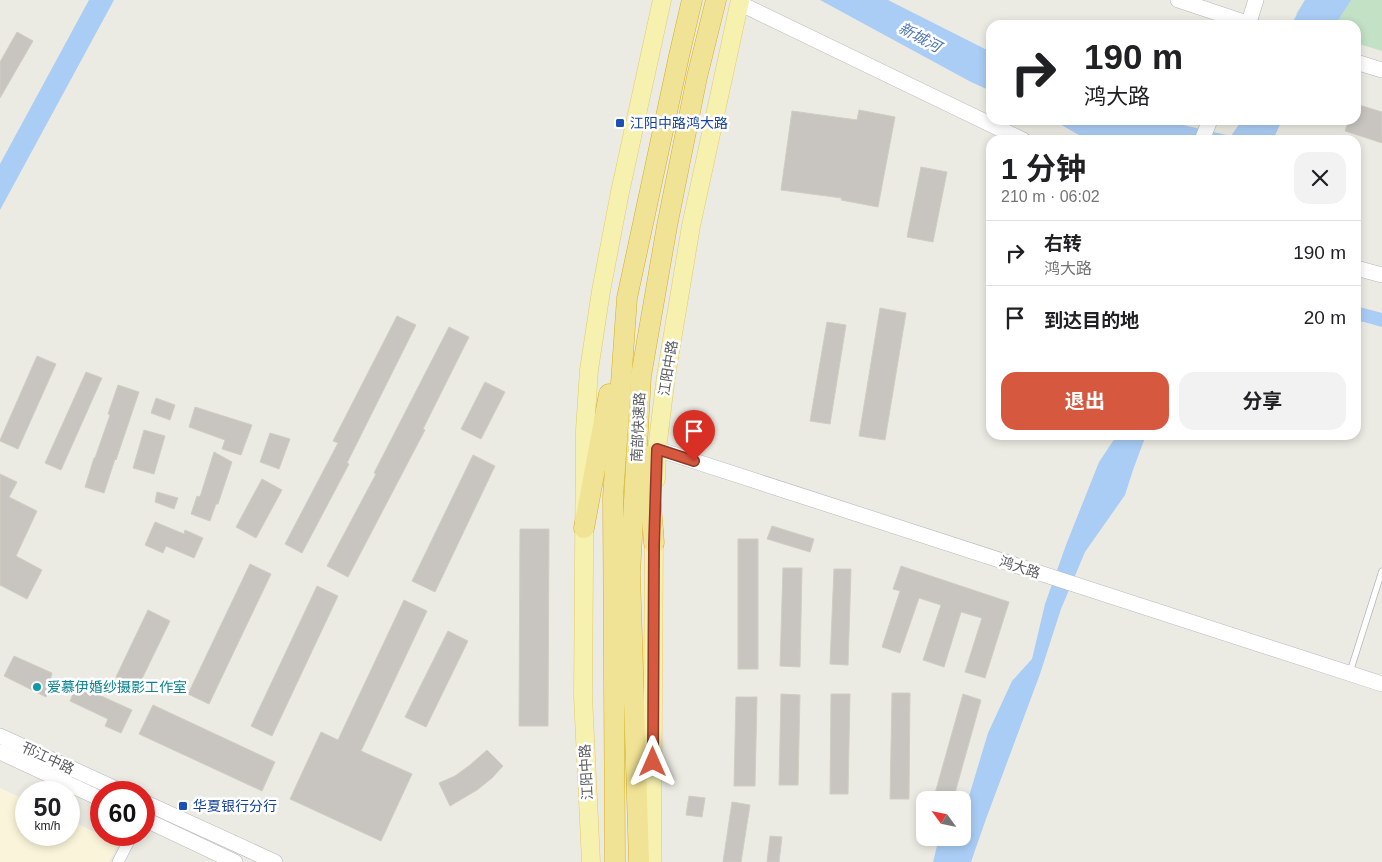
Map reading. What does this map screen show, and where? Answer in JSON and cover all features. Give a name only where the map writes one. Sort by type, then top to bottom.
[{"type":"highway","name":"南部快速路","points":[[615,862],[613,497],[627,298],[692,0]]},
{"type":"highway","name":"南部快速路","points":[[639,862],[630,573],[641,376],[667,226],[697,77],[716,0]]},
{"type":"highway","points":[[584,528],[627,298]]},
{"type":"highway","points":[[641,376],[654,544]]},
{"type":"main road","name":"江阳中路","points":[[590,862],[583,696],[584,528],[589,370],[601,291],[620,192],[662,0]]},
{"type":"main road","name":"江阳中路","points":[[652,862],[654,544],[657,449],[666,376],[692,226],[739,2]]},
{"type":"street","points":[[1178,0],[1238,20]]},
{"type":"street","points":[[1251,20],[1256,0]]},
{"type":"street","points":[[739,2],[986,122]]},
{"type":"street","points":[[1361,64],[1382,70]]},
{"type":"street","points":[[993,125],[1014,135]]},
{"type":"street","points":[[1361,269],[1382,275]]},
{"type":"street","name":"鸿大路","points":[[657,449],[1382,684]]},
{"type":"street","name":"邗江中路","points":[[0,736],[99,781]]},
{"type":"street","name":"邗江中路","points":[[0,752],[90,795]]},
{"type":"street","points":[[155,807],[275,862]]},
{"type":"street","points":[[155,824],[235,862]]},
{"type":"street","points":[[118,862],[126,846]]},
{"type":"lane","points":[[1350,673],[1382,571]]},
{"type":"shaded area","points":[[0,788],[15,795],[15,846],[80,846],[80,825],[90,830],[90,846],[117,846],[109,862],[0,862]]},
{"type":"green space","points":[[1305,0],[1382,0],[1382,51],[1361,45],[1361,20],[1313,20],[1296,14]]},
{"type":"water","points":[[89,0],[114,0],[0,210],[0,164]]},
{"type":"water","name":"新城河","points":[[820,0],[888,0],[986,49],[986,89]]},
{"type":"water","points":[[1305,0],[1351,0],[1338,20],[1294,20]]},
{"type":"water","points":[[1062,125],[1183,125],[1227,135],[1079,135]]},
{"type":"water","points":[[1239,125],[1280,125],[1275,135],[1232,135]]},
{"type":"water","points":[[1361,307],[1382,313],[1382,327],[1361,322]]},
{"type":"water","points":[[1114,440],[1144,440],[1125,495],[1085,552],[1061,609],[1040,674],[971,862],[933,862],[937,846],[971,846],[971,791],[988,733],[1012,681],[1032,659],[1045,604],[1099,462]]},
{"type":"building","points":[[17,32],[33,41],[0,98],[0,62]]},
{"type":"building","points":[[1361,106],[1382,112],[1382,143],[1345,131],[1347,125],[1361,125]]},
{"type":"building","points":[[859,110],[895,117],[878,207],[841,200],[842,198],[781,190],[792,111],[857,120]]},
{"type":"building","points":[[921,167],[947,172],[933,242],[907,237]]},
{"type":"building","points":[[880,308],[906,313],[885,440],[859,436]]},
{"type":"building","points":[[397,316],[416,325],[347,463],[349,464],[302,553],[285,544],[338,443],[333,441]]},
{"type":"building","points":[[827,322],[846,325],[830,424],[810,421]]},
{"type":"building","points":[[449,327],[469,337],[423,429],[425,430],[348,577],[327,566],[376,474],[374,473]]},
{"type":"building","points":[[37,356],[56,364],[18,449],[0,440]]},
{"type":"building","points":[[86,372],[102,378],[61,470],[45,463]]},
{"type":"building","points":[[485,382],[505,392],[481,439],[461,429]]},
{"type":"building","points":[[118,385],[139,392],[104,493],[85,487],[110,415],[108,414]]},
{"type":"building","points":[[156,398],[175,405],[170,420],[151,413]]},
{"type":"building","points":[[195,407],[252,425],[241,455],[222,449],[225,440],[189,427]]},
{"type":"building","points":[[144,430],[165,436],[154,474],[133,468]]},
{"type":"building","points":[[270,433],[290,439],[279,469],[260,462]]},
{"type":"building","points":[[214,452],[232,462],[218,504],[216,504],[210,521],[191,514],[197,496],[200,497]]},
{"type":"building","points":[[473,455],[495,466],[435,592],[412,581]]},
{"type":"building","points":[[0,474],[17,482],[9,497],[37,511],[16,556],[42,570],[27,599],[0,585]]},
{"type":"building","points":[[262,479],[282,490],[256,538],[236,527]]},
{"type":"building","points":[[157,492],[178,498],[174,509],[155,502]]},
{"type":"building","points":[[155,522],[184,534],[185,530],[203,538],[194,558],[166,546],[163,553],[145,545]]},
{"type":"building","points":[[772,526],[814,539],[810,552],[767,539]]},
{"type":"building","points":[[520,529],[549,529],[548,726],[519,726]]},
{"type":"building","points":[[738,539],[758,539],[758,669],[738,669]]},
{"type":"building","points":[[250,564],[271,574],[209,704],[188,694]]},
{"type":"building","points":[[901,566],[1009,602],[985,678],[965,672],[982,618],[961,612],[944,667],[923,660],[941,605],[919,598],[900,653],[882,647],[900,591],[893,589]]},
{"type":"building","points":[[783,568],[802,568],[800,667],[780,666]]},
{"type":"building","points":[[834,569],[851,569],[848,665],[830,664]]},
{"type":"building","points":[[317,586],[338,596],[272,736],[251,726]]},
{"type":"building","points":[[404,600],[427,611],[361,751],[412,774],[381,841],[290,799],[321,732],[338,740]]},
{"type":"building","points":[[148,610],[170,621],[138,687],[116,677]]},
{"type":"building","points":[[448,631],[468,641],[426,727],[405,717]]},
{"type":"building","name":"爱慕伊婚纱摄影工作室","points":[[14,656],[52,673],[46,697],[4,676]]},
{"type":"building","points":[[77,685],[132,710],[121,733],[105,726],[108,719],[70,701]]},
{"type":"building","points":[[892,693],[910,693],[909,799],[890,799]]},
{"type":"building","points":[[781,694],[800,695],[798,785],[779,785]]},
{"type":"building","points":[[831,694],[850,694],[848,794],[830,794]]},
{"type":"building","points":[[963,694],[981,700],[956,791],[936,791]]},
{"type":"building","points":[[736,697],[757,697],[755,786],[734,786]]},
{"type":"building","points":[[153,705],[275,762],[262,791],[139,734]]},
{"type":"building","points":[[487,750],[503,766],[477,790],[450,806],[439,783],[455,776]]},
{"type":"building","points":[[689,796],[705,798],[702,817],[686,815]]},
{"type":"building","points":[[732,802],[750,805],[741,862],[723,862]]},
{"type":"building","points":[[770,836],[782,837],[779,862],[767,862]]},
{"type":"place","name":"江阳中路鸿大路","points":[[620,123]]},
{"type":"place","name":"爱慕伊婚纱摄影工作室","points":[[37,687]]},
{"type":"place","name":"华夏银行分行","points":[[183,806]]},
{"type":"route","points":[[653,762],[654,544],[657,449],[694,461]]}]
